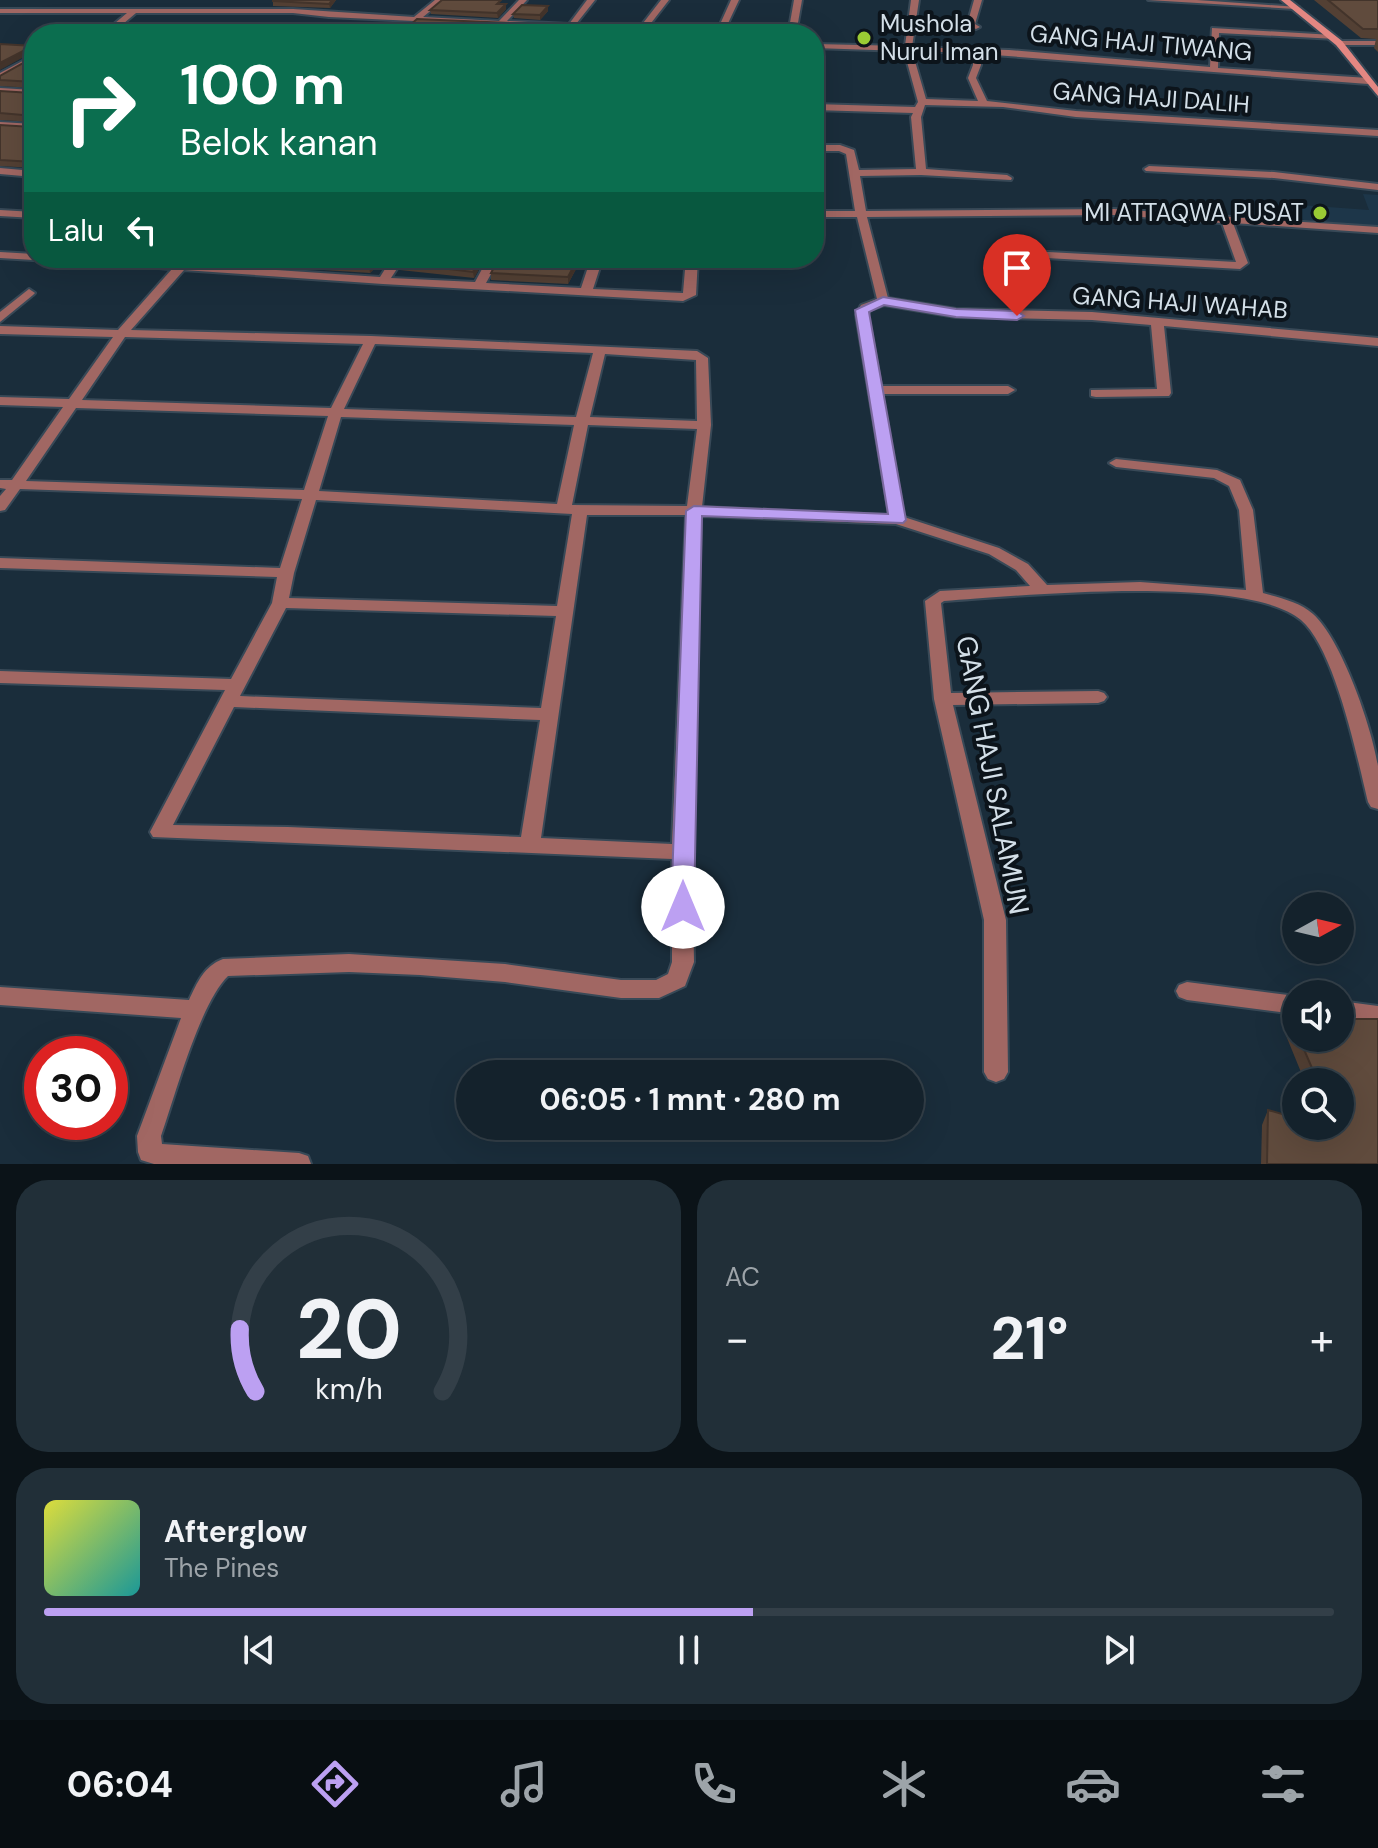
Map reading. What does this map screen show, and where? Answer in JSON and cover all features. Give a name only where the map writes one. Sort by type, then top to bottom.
[{"type":"street","points":[[222,11],[233,0]]},
{"type":"street","points":[[410,24],[440,0]]},
{"type":"street","points":[[502,22],[523,0]]},
{"type":"street","points":[[573,24],[591,0]]},
{"type":"street","points":[[647,24],[665,0]]},
{"type":"street","points":[[723,24],[735,0]]},
{"type":"street","points":[[794,24],[798,0]]},
{"type":"street","points":[[915,0],[908,50],[921,106],[916,117],[921,172]]},
{"type":"street","points":[[976,27],[971,25],[978,0]]},
{"type":"street","points":[[1152,0],[1295,7]]},
{"type":"street","points":[[1285,0],[1336,40],[1378,93]]},
{"type":"street","points":[[0,11],[303,12],[521,24]]},
{"type":"street","points":[[118,24],[134,11]]},
{"type":"street","points":[[1214,70],[1215,30],[1378,43]]},
{"type":"street","name":"GANG HAJI TIWANG","points":[[824,46],[977,51],[1368,81]]},
{"type":"street","points":[[977,51],[977,65],[972,78],[983,103]]},
{"type":"street","points":[[0,76],[24,65]]},
{"type":"street","points":[[1360,70],[1378,71]]},
{"type":"street","points":[[0,91],[24,92]]},
{"type":"street","name":"GANG HAJI DALIH","points":[[824,107],[983,103],[1065,113],[1378,133]]},
{"type":"street","points":[[0,125],[24,126]]},
{"type":"street","points":[[824,148],[851,152],[861,213],[883,301],[862,310],[897,520]]},
{"type":"street","points":[[1149,169],[1274,175],[1378,187]]},
{"type":"street","points":[[0,171],[24,173]]},
{"type":"street","points":[[854,173],[921,172],[1007,178]]},
{"type":"street","points":[[824,214],[1045,211],[1226,218],[1378,230]]},
{"type":"street","points":[[0,213],[24,214]]},
{"type":"street","points":[[1029,254],[1240,266],[1242,263],[1226,218]]},
{"type":"street","points":[[0,255],[24,256]]},
{"type":"street","points":[[0,507],[8,485],[74,404],[122,333],[180,268]]},
{"type":"street","points":[[228,268],[383,281],[688,296],[691,268]]},
{"type":"street","points":[[281,274],[286,268]]},
{"type":"street","points":[[383,281],[391,268]]},
{"type":"street","points":[[479,286],[489,268]]},
{"type":"street","points":[[586,292],[594,268]]},
{"type":"street","points":[[0,318],[29,293]]},
{"type":"street","name":"GANG HAJI WAHAB","points":[[883,301],[956,313],[1092,316],[1378,342]]},
{"type":"street","points":[[1096,393],[1164,393],[1157,321]]},
{"type":"street","points":[[0,330],[371,340],[700,356],[704,425],[694,511],[682,852],[683,962],[677,980],[659,989],[621,989],[505,973],[420,966],[349,963],[223,968],[209,981],[195,1010],[149,1136],[150,1152],[170,1157],[299,1164]]},
{"type":"street","points":[[371,340],[336,412],[286,573],[280,603],[160,832],[288,834],[682,852]]},
{"type":"street","points":[[530,844],[564,611],[582,420],[600,350]]},
{"type":"street","points":[[875,390],[1008,390]]},
{"type":"street","points":[[0,401],[704,425]]},
{"type":"street","points":[[1116,463],[1217,474],[1235,483],[1246,510],[1255,595]]},
{"type":"street","points":[[8,485],[897,520],[994,551],[1022,567],[1043,590],[1078,586],[1255,595],[1289,605],[1308,617],[1319,632],[1350,699],[1378,802]]},
{"type":"street","points":[[0,563],[286,573]]},
{"type":"street","name":"GANG HAJI SALAMUN","points":[[996,1072],[995,920],[943,699],[935,598],[1043,590]]},
{"type":"street","points":[[280,603],[564,611]]},
{"type":"street","points":[[0,677],[549,714]]},
{"type":"street","points":[[943,699],[1098,697]]},
{"type":"street","points":[[1187,991],[1282,1003]]},
{"type":"street","points":[[0,996],[195,1010]]},
{"type":"street","points":[[1354,1012],[1378,1015]]},
{"type":"shaded area","name":"MI ATTAQWA PUSAT","points":[[1363,194],[1378,195],[1378,227],[1263,216],[1259,202],[1369,210]]},
{"type":"building","points":[[273,0],[332,0],[329,4]]},
{"type":"building","points":[[442,0],[501,0],[497,4],[506,4],[497,13],[430,10]]},
{"type":"building","points":[[1328,0],[1378,0],[1378,29],[1363,29]]},
{"type":"building","points":[[522,5],[548,6],[540,15],[513,14]]},
{"type":"building","points":[[417,19],[531,24],[411,24]]},
{"type":"building","points":[[0,44],[24,45],[24,51],[0,63]]},
{"type":"building","points":[[24,63],[24,81],[0,80],[0,76]]},
{"type":"building","points":[[0,91],[24,92],[24,115],[0,113]]},
{"type":"building","points":[[0,125],[24,126],[24,161],[0,160]]},
{"type":"building","points":[[440,268],[475,268],[473,272]]},
{"type":"building","points":[[494,268],[573,268],[568,277],[491,273]]},
{"type":"building","points":[[1354,1019],[1378,1019],[1378,1164],[1267,1164],[1268,1110],[1282,1114],[1282,1140],[1354,1140],[1354,1068],[1312,1068],[1305,1052],[1354,1052]]},
{"type":"place","name":"Mushola Nurul Iman","points":[[864,38]]},
{"type":"place","name":"MI ATTAQWA PUSAT","points":[[1320,213]]},
{"type":"route","points":[[683,907],[682,852],[694,511],[897,520],[862,310],[883,301],[956,313],[1017,316]]}]
